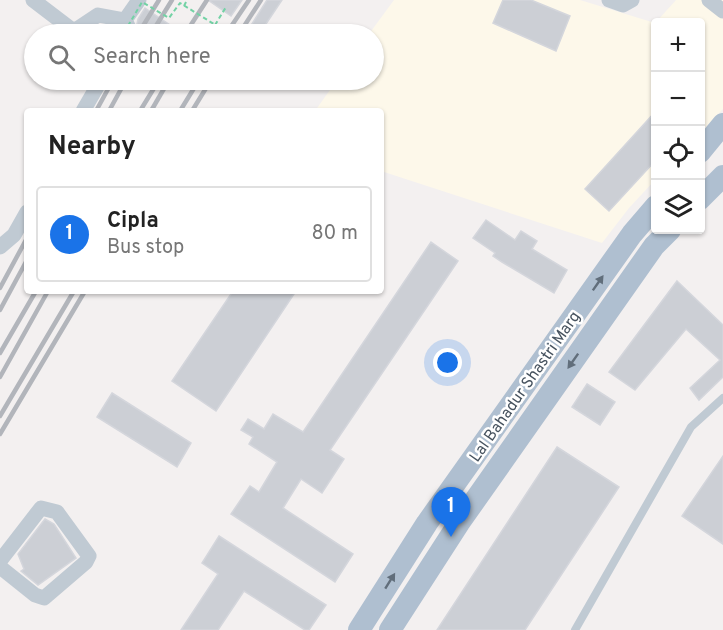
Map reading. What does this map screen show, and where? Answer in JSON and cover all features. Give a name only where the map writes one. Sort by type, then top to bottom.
[{"type":"main road","points":[[705,146],[723,124]]},
{"type":"main road","points":[[705,194],[723,176]]},
{"type":"main road","name":"Lal Bahadur Shastri Marg","points":[[359,630],[438,508],[632,234],[651,212]]},
{"type":"main road","name":"Lal Bahadur Shastri Marg","points":[[390,630],[459,523],[654,246],[666,234]]},
{"type":"main road","points":[[438,508],[459,523]]},
{"type":"street","points":[[33,0],[64,24]]},
{"type":"street","points":[[128,24],[140,0]]},
{"type":"street","points":[[609,0],[623,5],[632,0]]},
{"type":"street","points":[[709,0],[723,10]]},
{"type":"street","points":[[84,24],[98,15],[119,24]]},
{"type":"street","points":[[85,108],[95,90]]},
{"type":"street","points":[[0,247],[14,235],[24,217]]},
{"type":"street","points":[[0,561],[41,508],[57,512],[89,556],[86,562],[44,598],[35,595],[0,567]]},
{"type":"lane","points":[[575,630],[691,427],[723,398]]},
{"type":"path","points":[[184,6],[187,0]]},
{"type":"path","points":[[128,24],[142,2],[169,18],[180,3],[212,24]]},
{"type":"path","points":[[215,24],[226,7]]},
{"type":"shaded area","points":[[394,0],[580,0],[651,22],[651,184],[602,243],[384,172],[384,108],[317,108],[330,90],[384,90],[384,24],[376,24]]},
{"type":"shaded area","points":[[676,0],[723,0],[723,109],[705,128],[705,18],[660,18]]},
{"type":"building","points":[[208,0],[242,0],[231,16]]},
{"type":"building","points":[[267,0],[282,0],[266,24],[252,24]]},
{"type":"building","points":[[503,0],[531,0],[570,16],[556,51],[493,23]]},
{"type":"building","points":[[145,8],[169,24],[137,24]]},
{"type":"building","points":[[651,116],[651,165],[609,211],[585,189]]},
{"type":"building","points":[[486,220],[515,240],[521,231],[537,241],[532,249],[567,270],[554,293],[493,256],[495,253],[473,238]]},
{"type":"building","points":[[431,242],[458,261],[330,450],[344,459],[322,493],[301,479],[283,508],[353,554],[335,582],[231,514],[250,486],[259,492],[277,462],[249,444],[253,437],[241,430],[248,419],[264,429],[273,414],[303,432]]},
{"type":"building","points":[[677,281],[723,325],[723,377],[699,400],[690,388],[720,360],[686,329],[635,390],[609,372]]},
{"type":"building","points":[[231,294],[294,294],[216,411],[172,381]]},
{"type":"building","points":[[587,384],[615,402],[600,425],[572,407]]},
{"type":"building","points":[[112,393],[191,443],[177,467],[97,417]]},
{"type":"building","points":[[557,447],[619,487],[525,630],[437,630]]},
{"type":"building","points":[[723,456],[723,544],[682,516]]},
{"type":"building","points":[[45,519],[54,524],[76,558],[38,585],[21,571],[24,569],[18,554]]},
{"type":"building","points":[[219,536],[326,605],[309,630],[305,630],[244,591],[218,630],[181,630],[218,574],[202,563]]},
{"type":"railway","points":[[144,24],[159,0]]},
{"type":"railway","points":[[157,24],[172,0]]},
{"type":"railway","points":[[191,24],[207,0]]},
{"type":"railway","points":[[233,24],[249,0]]},
{"type":"railway","points":[[245,24],[261,0]]},
{"type":"railway","points":[[98,108],[108,90]]},
{"type":"railway","points":[[111,108],[121,90]]},
{"type":"railway","points":[[142,108],[153,90]]},
{"type":"railway","points":[[153,108],[163,90]]},
{"type":"railway","points":[[182,108],[193,90]]},
{"type":"railway","points":[[194,108],[205,90]]},
{"type":"railway","points":[[0,288],[24,244]]},
{"type":"railway","points":[[0,310],[24,266]]},
{"type":"railway","points":[[0,353],[34,294]]},
{"type":"railway","points":[[0,377],[46,294]]},
{"type":"railway","points":[[0,416],[72,294]]},
{"type":"railway","points":[[0,434],[83,294]]},
{"type":"place","name":"Cipla","points":[[451,537]]}]
